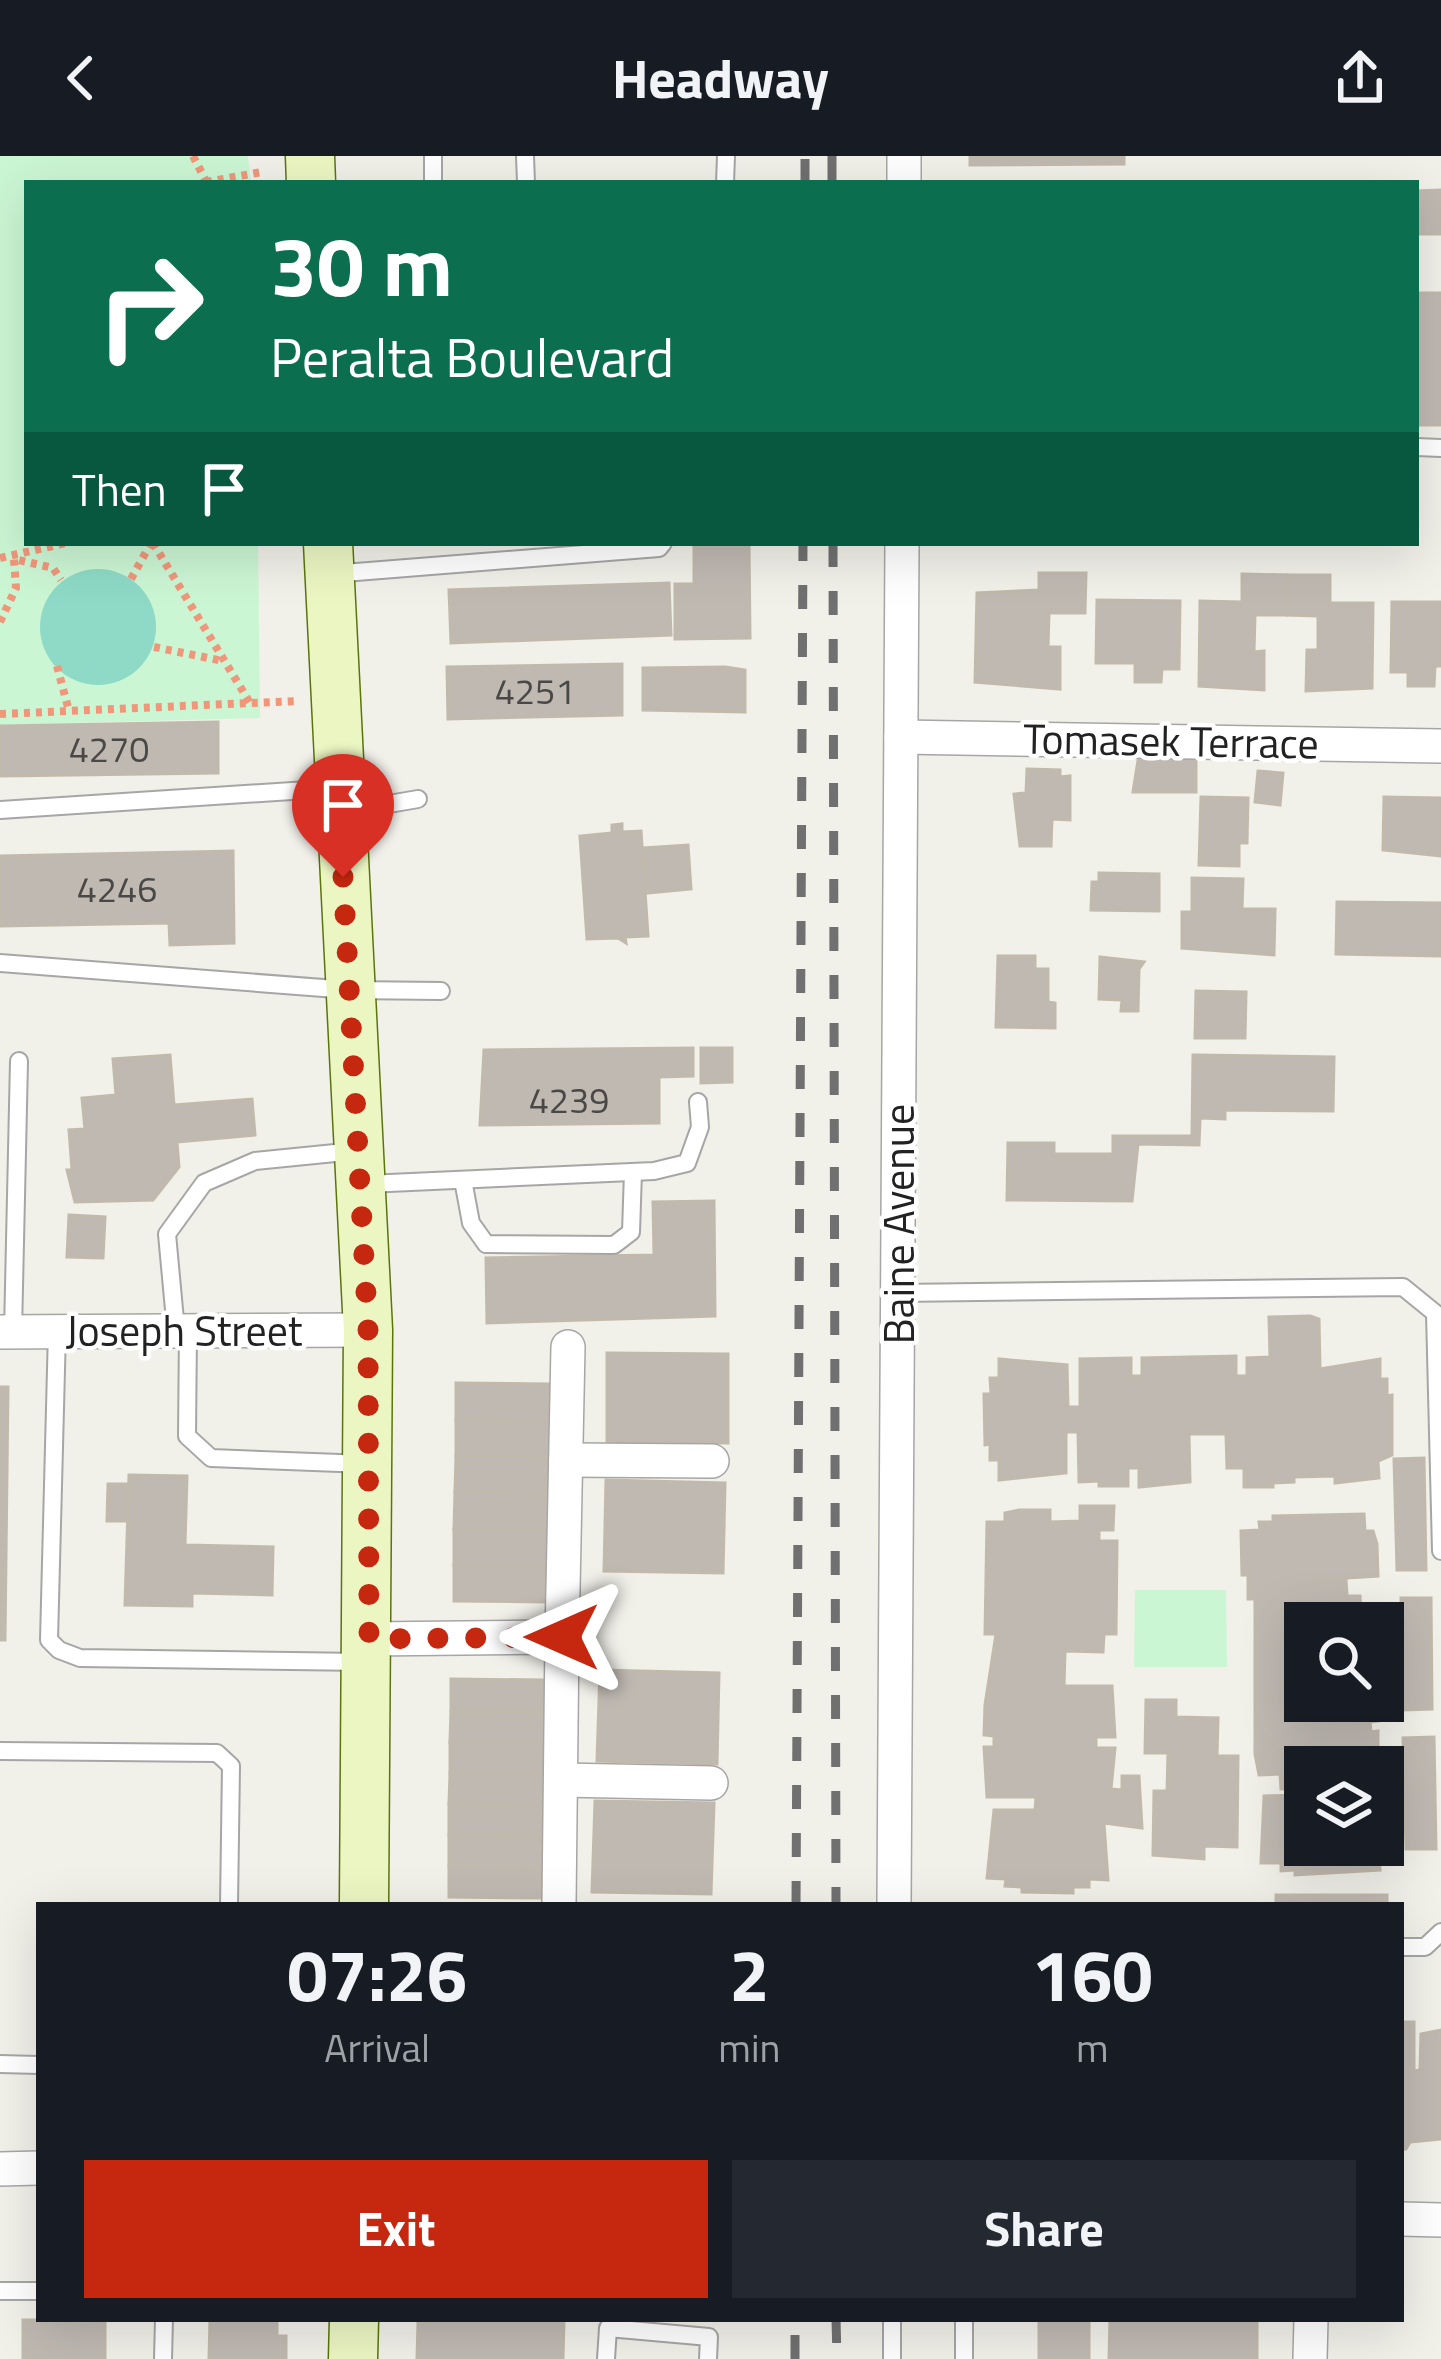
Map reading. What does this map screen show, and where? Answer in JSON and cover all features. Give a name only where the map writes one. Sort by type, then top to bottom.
[{"type":"main road","points":[[328,558],[368,1330],[364,1902]]},
{"type":"main road","points":[[352,2359],[354,2322]]},
{"type":"street","name":"Baine Avenue","points":[[894,1902],[902,546]]},
{"type":"street","name":"Tomasek Terrace","points":[[902,737],[1441,746]]},
{"type":"street","name":"Joseph Street","points":[[6,1331],[368,1330]]},
{"type":"street","points":[[559,1902],[568,1347]]},
{"type":"street","points":[[566,1460],[712,1461]]},
{"type":"street","points":[[369,1651],[562,1637]]},
{"type":"street","points":[[562,1780],[711,1783]]},
{"type":"street","points":[[0,2169],[36,2168]]},
{"type":"street","points":[[1404,2219],[1441,2220]]},
{"type":"street","points":[[1310,2359],[1311,2322]]},
{"type":"lane","points":[[328,558],[596,546]]},
{"type":"lane","points":[[0,810],[418,799]]},
{"type":"lane","points":[[0,963],[349,991],[441,991]]},
{"type":"lane","points":[[6,1331],[19,1061]]},
{"type":"lane","points":[[367,1464],[212,1458],[188,1436],[182,1331],[167,1234],[204,1183],[255,1161],[463,1180],[633,1172],[687,1163],[700,1127],[698,1102]]},
{"type":"lane","points":[[463,1180],[472,1223],[486,1244],[614,1245],[631,1232],[633,1172]]},
{"type":"lane","points":[[898,1294],[1403,1287],[1436,1312],[1441,1551]]},
{"type":"lane","points":[[57,1331],[50,1640],[59,1651],[80,1658],[369,1651]]},
{"type":"lane","points":[[0,1751],[217,1753],[231,1766],[229,1902]]},
{"type":"lane","points":[[1404,1947],[1426,1947],[1441,1932]]},
{"type":"lane","points":[[0,2064],[36,2065]]},
{"type":"lane","points":[[0,2291],[36,2291]]},
{"type":"lane","points":[[163,2359],[164,2322]]},
{"type":"lane","points":[[892,2322],[892,2359]]},
{"type":"lane","points":[[964,2322],[964,2359]]},
{"type":"lane","points":[[606,2359],[608,2328],[649,2324],[709,2337],[708,2359]]},
{"type":"path","points":[[217,180],[262,172]]},
{"type":"path","points":[[14,559],[56,546]]},
{"type":"path","points":[[131,579],[150,546]]},
{"type":"path","points":[[154,546],[251,704]]},
{"type":"path","points":[[0,559],[52,568],[62,580]]},
{"type":"path","points":[[0,622],[16,588],[14,559]]},
{"type":"path","points":[[154,646],[224,661]]},
{"type":"path","points":[[57,666],[69,711]]},
{"type":"path","points":[[0,714],[334,698]]},
{"type":"green space","points":[[0,156],[248,156],[251,180],[24,180],[24,546],[258,546],[260,718],[0,725]]},
{"type":"green space","points":[[98,569],[120,573],[139,586],[152,605],[156,627],[152,649],[139,668],[120,681],[98,685],[76,681],[57,668],[44,649],[40,627],[44,605],[57,586],[76,573]]},
{"type":"green space","points":[[1135,1590],[1226,1590],[1227,1667],[1134,1667]]},
{"type":"building","points":[[970,156],[1124,156],[1124,164],[970,165]]},
{"type":"building","points":[[1441,190],[1441,234],[1419,234],[1419,191]]},
{"type":"building","points":[[1419,293],[1441,293],[1441,425],[1419,425]]},
{"type":"building","points":[[694,546],[749,546],[750,638],[675,639],[675,584],[694,584]]},
{"type":"building","points":[[1039,573],[1086,573],[1085,613],[1049,613],[1048,647],[1060,647],[1060,689],[975,682],[977,593],[1039,590]]},
{"type":"building","points":[[1242,574],[1287,575],[1287,615],[1255,615],[1254,652],[1264,651],[1264,690],[1199,686],[1200,601],[1242,602]]},
{"type":"building","points":[[1287,575],[1330,575],[1330,603],[1373,603],[1372,688],[1306,691],[1307,650],[1318,650],[1318,616],[1287,615]]},
{"type":"building","points":[[669,583],[671,635],[451,643],[449,590]]},
{"type":"building","points":[[1097,600],[1180,601],[1179,669],[1162,669],[1161,682],[1135,682],[1135,663],[1096,663]]},
{"type":"building","points":[[1392,602],[1441,602],[1441,666],[1435,666],[1434,686],[1408,686],[1408,672],[1391,672]]},
{"type":"building","points":[[622,664],[622,715],[448,719],[447,667]]},
{"type":"building","points":[[643,668],[745,670],[745,712],[643,710]]},
{"type":"building","points":[[218,722],[218,773],[0,776],[0,726]]},
{"type":"building","points":[[1139,754],[1196,754],[1196,792],[1133,792]]},
{"type":"building","points":[[1027,769],[1060,770],[1060,777],[1070,776],[1070,820],[1052,819],[1051,846],[1020,846],[1014,794],[1026,793]]},
{"type":"building","points":[[1258,771],[1283,773],[1280,805],[1255,802]]},
{"type":"building","points":[[1201,797],[1248,798],[1247,843],[1239,843],[1239,866],[1199,865]]},
{"type":"building","points":[[1384,797],[1441,798],[1441,856],[1383,850]]},
{"type":"building","points":[[622,824],[622,832],[641,831],[648,936],[625,937],[626,943],[618,938],[587,939],[580,836],[612,833],[612,825]]},
{"type":"building","points":[[688,845],[691,889],[647,893],[644,848]]},
{"type":"building","points":[[233,851],[234,943],[170,945],[169,923],[0,926],[0,856]]},
{"type":"building","points":[[1099,873],[1159,874],[1159,911],[1091,910],[1092,882],[1099,882]]},
{"type":"building","points":[[1192,878],[1243,879],[1242,909],[1275,909],[1274,955],[1182,948],[1182,912],[1192,912]]},
{"type":"building","points":[[1337,902],[1441,903],[1441,956],[1336,954]]},
{"type":"building","points":[[998,956],[1035,956],[1035,969],[1048,969],[1048,1002],[1055,1003],[1055,1028],[996,1027]]},
{"type":"building","points":[[1100,957],[1144,962],[1139,969],[1138,1011],[1121,1011],[1122,1000],[1099,999]]},
{"type":"building","points":[[1196,991],[1246,992],[1245,1038],[1195,1038]]},
{"type":"building","points":[[693,1048],[693,1076],[659,1077],[659,1123],[480,1125],[484,1050]]},
{"type":"building","points":[[701,1048],[732,1048],[732,1082],[701,1083]]},
{"type":"building","points":[[170,1055],[174,1105],[252,1099],[255,1135],[177,1142],[179,1167],[153,1200],[75,1202],[67,1170],[72,1170],[69,1130],[85,1129],[82,1098],[116,1095],[113,1059]]},
{"type":"building","points":[[1193,1055],[1334,1057],[1333,1111],[1225,1110],[1225,1119],[1200,1118],[1199,1145],[1138,1144],[1132,1201],[1007,1200],[1008,1143],[1054,1143],[1054,1154],[1113,1154],[1113,1136],[1192,1136]]},
{"type":"building","points":[[714,1201],[715,1316],[487,1323],[486,1258],[654,1255],[653,1202]]},
{"type":"building","points":[[69,1215],[105,1217],[103,1258],[67,1257]]},
{"type":"building","points":[[1269,1317],[1319,1319],[1320,1369],[1380,1359],[1380,1379],[1387,1379],[1387,1396],[1392,1395],[1392,1455],[1378,1461],[1379,1478],[1335,1483],[1335,1476],[1294,1477],[1294,1482],[1273,1483],[1273,1487],[1244,1487],[1244,1468],[1227,1468],[1226,1434],[1189,1434],[1190,1482],[1139,1487],[1139,1468],[1128,1468],[1128,1486],[1099,1486],[1099,1481],[1079,1482],[1078,1432],[1066,1432],[1066,1473],[999,1480],[999,1460],[990,1460],[990,1444],[985,1445],[984,1394],[991,1394],[990,1378],[999,1378],[999,1359],[1067,1365],[1068,1407],[1080,1407],[1080,1359],[1131,1358],[1131,1376],[1142,1376],[1142,1358],[1236,1356],[1236,1376],[1247,1376],[1247,1358],[1270,1357]]},
{"type":"building","points":[[607,1353],[728,1354],[728,1443],[607,1443]]},
{"type":"building","points":[[456,1383],[549,1384],[549,1421],[456,1420]]},
{"type":"building","points":[[0,1387],[8,1387],[5,1640],[0,1640]]},
{"type":"building","points":[[456,1420],[549,1421],[548,1457],[456,1456]]},
{"type":"building","points":[[456,1456],[548,1457],[547,1493],[455,1492]]},
{"type":"building","points":[[1424,1458],[1426,1570],[1397,1570],[1394,1459]]},
{"type":"building","points":[[129,1475],[187,1476],[185,1545],[273,1547],[272,1595],[192,1593],[192,1606],[125,1605]]},
{"type":"building","points":[[606,1480],[725,1483],[723,1573],[604,1571]]},
{"type":"building","points":[[108,1484],[127,1484],[126,1521],[107,1521]]},
{"type":"building","points":[[455,1492],[547,1493],[547,1530],[454,1529]]},
{"type":"building","points":[[1080,1506],[1114,1506],[1113,1530],[1099,1530],[1099,1541],[1117,1541],[1116,1634],[1104,1634],[1103,1652],[1065,1651],[1064,1686],[1112,1686],[1115,1737],[1096,1737],[1096,1748],[1115,1748],[1111,1789],[1122,1790],[1122,1776],[1139,1776],[1142,1828],[1104,1823],[1108,1880],[1089,1879],[1089,1887],[1073,1887],[1073,1893],[1022,1892],[1022,1887],[1005,1886],[1006,1879],[987,1878],[994,1810],[1035,1810],[1036,1797],[987,1797],[984,1747],[994,1747],[994,1736],[984,1735],[985,1705],[996,1634],[985,1634],[987,1522],[1005,1522],[1005,1513],[1019,1510],[1050,1510],[1050,1522],[1080,1521]]},
{"type":"building","points":[[1364,1514],[1365,1531],[1373,1531],[1377,1544],[1378,1576],[1314,1580],[1346,1579],[1347,1596],[1360,1596],[1360,1602],[1284,1602],[1284,1722],[1370,1722],[1371,1732],[1378,1731],[1378,1746],[1284,1746],[1284,1789],[1280,1774],[1259,1775],[1255,1599],[1248,1599],[1248,1575],[1242,1575],[1241,1531],[1260,1530],[1259,1522],[1273,1522],[1273,1516]]},
{"type":"building","points":[[454,1529],[547,1530],[546,1566],[454,1565]]},
{"type":"building","points":[[454,1565],[546,1566],[546,1602],[454,1601]]},
{"type":"building","points":[[1401,1598],[1431,1598],[1432,1709],[1404,1710]]},
{"type":"building","points":[[600,1670],[719,1673],[717,1764],[597,1761]]},
{"type":"building","points":[[451,1679],[543,1680],[543,1712],[451,1711]]},
{"type":"building","points":[[1146,1700],[1176,1700],[1176,1717],[1218,1718],[1217,1756],[1238,1756],[1237,1847],[1204,1846],[1204,1859],[1153,1855],[1154,1791],[1167,1791],[1168,1753],[1145,1753]]},
{"type":"building","points":[[451,1711],[543,1712],[543,1743],[450,1742]]},
{"type":"building","points":[[1434,1737],[1436,1849],[1406,1849],[1403,1738]]},
{"type":"building","points":[[450,1742],[543,1743],[543,1774],[450,1773]]},
{"type":"building","points":[[450,1773],[543,1774],[542,1805],[449,1804]]},
{"type":"building","points":[[1264,1796],[1284,1796],[1284,1866],[1380,1866],[1380,1870],[1295,1875],[1295,1870],[1281,1871],[1281,1863],[1261,1863]]},
{"type":"building","points":[[595,1801],[714,1803],[711,1894],[592,1892]]},
{"type":"building","points":[[449,1804],[542,1805],[541,1836],[449,1835]]},
{"type":"building","points":[[449,1835],[541,1836],[541,1867],[449,1866]]},
{"type":"building","points":[[449,1866],[541,1867],[541,1898],[449,1897]]},
{"type":"building","points":[[1276,1895],[1387,1895],[1387,1902],[1276,1902]]},
{"type":"building","points":[[1404,2022],[1414,2022],[1414,2071],[1420,2070],[1421,2034],[1441,2030],[1441,2139],[1410,2142],[1406,2149]]},
{"type":"building","points":[[23,2320],[105,2322],[105,2359],[23,2359]]},
{"type":"building","points":[[210,2322],[277,2322],[277,2336],[286,2336],[286,2359],[209,2359]]},
{"type":"building","points":[[418,2322],[564,2322],[563,2359],[417,2359]]},
{"type":"building","points":[[1039,2322],[1089,2322],[1089,2359],[1039,2359]]},
{"type":"building","points":[[1110,2322],[1257,2322],[1257,2359],[1109,2359]]},
{"type":"railway","points":[[805,156],[805,180]]},
{"type":"railway","points":[[832,156],[832,180]]},
{"type":"railway","points":[[796,1902],[803,546]]},
{"type":"railway","points":[[833,546],[836,1902]]},
{"type":"railway","points":[[795,2322],[795,2359]]},
{"type":"railway","points":[[836,2322],[837,2359]]},
{"type":"route","points":[[343,877],[368,1330],[369,1639],[562,1637]]}]
